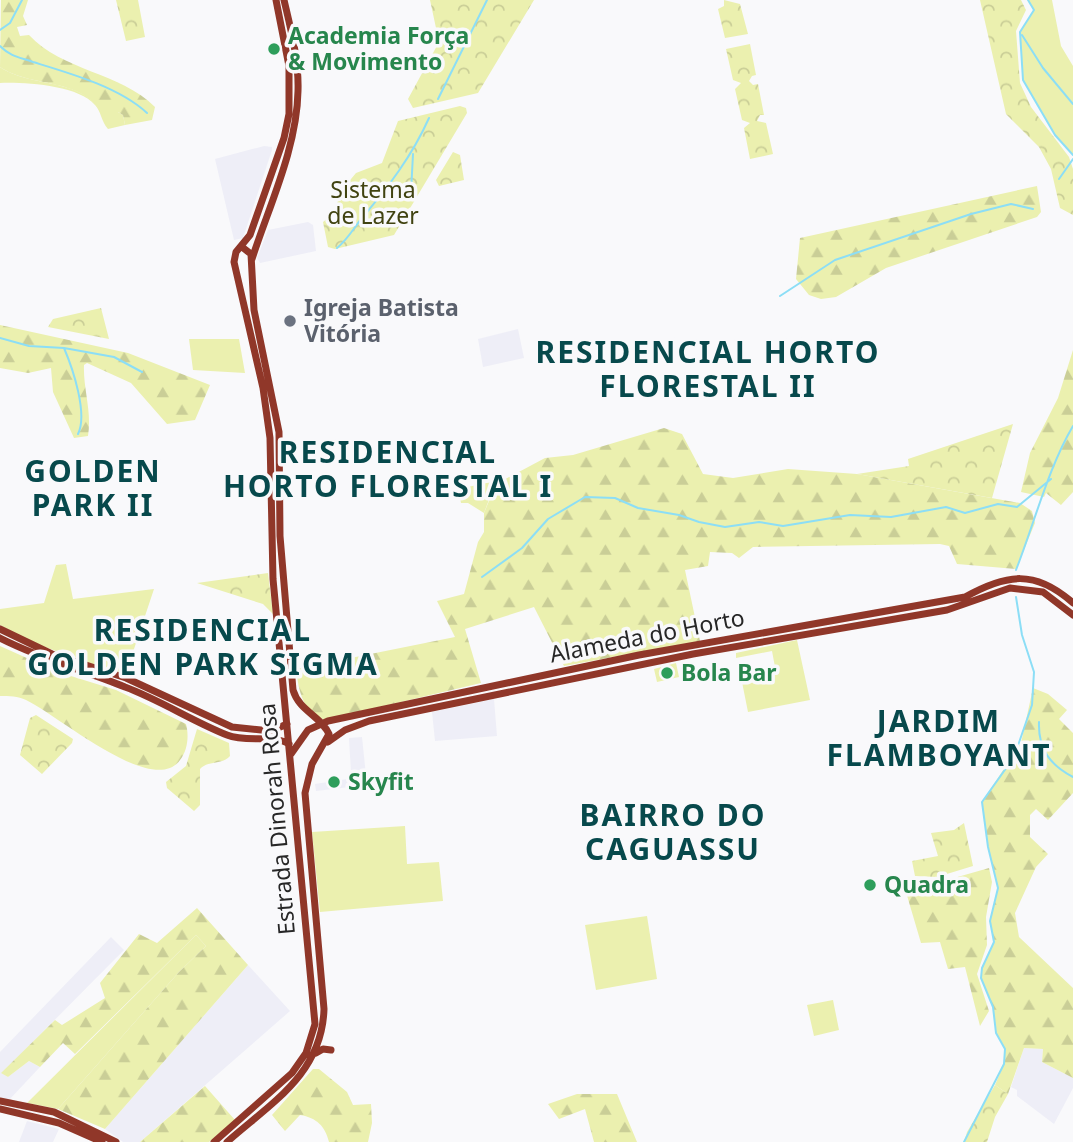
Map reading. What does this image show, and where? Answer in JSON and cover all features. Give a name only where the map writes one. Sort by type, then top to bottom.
[{"type":"main road","points":[[251,260],[284,138],[290,94],[288,53],[276,0]]},
{"type":"main road","points":[[264,383],[234,258],[250,235],[291,138],[298,93],[296,51],[284,0]]},
{"type":"main road","points":[[242,247],[250,252],[254,310],[264,383]]},
{"type":"main road","points":[[239,278],[244,281],[251,278]]},
{"type":"main road","name":"Estrada Dinorah Rosa","points":[[214,1142],[292,1073],[310,1043],[315,1024],[270,533],[270,439],[264,383]]},
{"type":"main road","name":"Estrada Dinorah Rosa","points":[[264,383],[280,448],[280,536],[293,690],[305,710],[321,723]]},
{"type":"main road","points":[[270,439],[280,448]]},
{"type":"main road","name":"Alameda do Horto","points":[[321,723],[554,672],[965,597],[993,582],[1023,578],[1048,585],[1073,603]]},
{"type":"main road","name":"Alameda do Horto","points":[[325,744],[345,730],[369,720],[730,648],[955,609],[1002,589],[1023,587],[1051,596],[1073,615]]},
{"type":"main road","points":[[0,629],[52,654],[127,678],[240,739],[279,740],[289,744]]},
{"type":"main road","points":[[730,648],[734,640],[748,636]]},
{"type":"main road","points":[[0,638],[62,666],[125,687],[199,718],[245,730],[271,731],[287,720],[292,709],[305,710]]},
{"type":"main road","points":[[312,764],[300,768],[291,758],[300,739],[321,723],[329,734],[325,744]]},
{"type":"main road","name":"Estrada Dinorah Rosa","points":[[320,1043],[324,1009],[305,804],[306,783],[312,764],[325,744]]},
{"type":"main road","points":[[226,1142],[296,1082],[320,1043],[315,1024]]},
{"type":"main road","points":[[315,1053],[323,1049],[331,1050]]},
{"type":"main road","points":[[0,1101],[4,1110],[59,1123],[102,1142]]},
{"type":"main road","points":[[0,1101],[54,1112],[116,1142]]},
{"type":"shaded area","points":[[264,146],[272,147],[272,150],[243,238],[234,240],[215,159]]},
{"type":"shaded area","points":[[308,222],[313,225],[316,251],[260,263],[257,258],[268,230]]},
{"type":"shaded area","points":[[518,329],[524,358],[483,367],[478,339]]},
{"type":"shaded area","points":[[494,699],[497,736],[435,741],[432,712]]},
{"type":"shaded area","points":[[362,737],[367,785],[316,791],[315,784],[347,779],[347,774],[351,773],[349,738]]},
{"type":"shaded area","points":[[111,937],[124,950],[2,1073],[8,1077],[29,1061],[40,1067],[9,1100],[0,1098],[0,1052]]},
{"type":"shaded area","points":[[248,965],[290,1011],[140,1142],[123,1142],[105,1129]]},
{"type":"shaded area","points":[[1024,1048],[1043,1049],[1042,1062],[1073,1078],[1073,1088],[1054,1124],[1017,1096],[1017,1090],[1011,1087]]},
{"type":"shaded area","points":[[27,1121],[59,1129],[53,1142],[19,1142]]},
{"type":"green space","points":[[1,0],[28,0],[23,16],[27,25],[17,27],[20,36],[29,35],[58,57],[141,95],[155,107],[152,120],[125,125],[123,115],[118,112],[102,113],[93,102],[81,94],[68,88],[12,74],[0,67]]},
{"type":"green space","points":[[116,0],[138,0],[145,37],[126,41]]},
{"type":"green space","points":[[430,0],[534,0],[478,93],[413,108],[408,99],[439,42]]},
{"type":"green space","points":[[724,0],[740,4],[748,34],[725,38],[718,9],[724,6]]},
{"type":"green space","points":[[980,0],[1021,0],[1026,10],[1016,31],[1020,83],[1031,107],[1069,157],[1073,169],[1073,215],[1060,208],[1051,169],[1039,147],[1006,114]]},
{"type":"green space","points":[[1028,0],[1052,0],[1061,46],[1073,66],[1073,155],[1055,135],[1023,80],[1020,32],[1034,10]]},
{"type":"green space","points":[[750,44],[756,75],[749,81],[753,85],[758,84],[764,115],[760,115],[757,121],[766,123],[773,154],[750,159],[744,128],[750,123],[742,120],[735,89],[741,83],[733,80],[726,49]]},
{"type":"green space","points":[[0,67],[12,74],[81,93],[93,101],[102,112],[118,112],[123,115],[125,125],[108,129],[95,105],[76,93],[36,84],[0,83]]},
{"type":"green space","name":"Sistema de Lazer","points":[[460,106],[466,108],[467,113],[394,235],[335,249],[328,247],[323,222],[334,213],[341,191],[356,173],[382,163],[398,121]]},
{"type":"green space","name":"Sistema de Lazer","points":[[453,152],[460,155],[464,180],[439,186],[436,180]]},
{"type":"green space","points":[[1037,186],[1041,212],[1037,217],[886,268],[836,297],[821,299],[809,295],[796,279],[800,238]]},
{"type":"green space","points":[[101,308],[109,339],[48,327],[53,319]]},
{"type":"green space","points":[[0,325],[128,353],[210,385],[195,420],[167,424],[131,383],[87,363],[84,365],[84,374],[89,418],[88,436],[74,438],[53,392],[51,368],[28,373],[0,368]]},
{"type":"green space","points":[[189,339],[239,339],[245,373],[193,370]]},
{"type":"green space","points":[[1073,350],[1073,492],[1061,505],[1046,493],[1044,497],[1021,492],[1030,453],[1058,398]]},
{"type":"green space","points":[[1013,424],[992,498],[857,474],[909,466],[908,459]]},
{"type":"green space","points":[[664,428],[682,434],[703,474],[733,478],[788,469],[857,474],[1020,503],[1032,511],[1035,523],[1016,569],[957,564],[949,546],[940,544],[753,547],[739,558],[732,553],[710,552],[708,566],[685,570],[700,641],[564,666],[534,607],[465,629],[481,683],[325,720],[311,712],[300,693],[296,669],[455,637],[437,601],[464,594],[478,542],[484,532],[484,513],[496,484],[545,458],[573,455]]},
{"type":"green space","points":[[496,481],[484,513],[468,503],[461,503],[458,489]]},
{"type":"green space","points":[[66,564],[73,599],[154,589],[125,676],[31,642],[0,625],[0,609],[44,603],[56,565]]},
{"type":"green space","points":[[268,573],[273,614],[263,604],[197,583]]},
{"type":"green space","points":[[797,640],[810,700],[748,712],[740,672],[775,667],[772,651],[736,658],[736,653]]},
{"type":"green space","points":[[0,646],[58,672],[116,690],[186,724],[187,742],[183,756],[167,769],[149,769],[105,750],[26,700],[0,696]]},
{"type":"green space","name":"Bola Bar","points":[[676,663],[679,677],[657,682],[654,669]]},
{"type":"green space","points":[[1033,688],[1048,694],[1067,710],[1059,719],[1073,733],[1073,793],[1048,820],[1036,809],[1030,815],[1030,837],[1048,854],[1036,867],[1015,913],[1019,937],[1073,988],[1073,1078],[1042,1062],[1043,1049],[1024,1048],[1008,1094],[995,1085],[1004,1064],[1005,1049],[996,1033],[993,1007],[981,978],[982,968],[994,942],[990,921],[998,888],[988,847],[982,802],[1021,743]]},
{"type":"green space","points":[[36,715],[73,739],[42,774],[20,755],[30,718]]},
{"type":"green space","points":[[197,729],[229,743],[230,756],[200,769],[200,805],[194,811],[167,788],[166,782],[186,766]]},
{"type":"green space","points":[[964,823],[973,866],[937,877],[915,876],[912,861],[938,856],[931,833],[954,830]]},
{"type":"green space","points":[[405,826],[407,864],[439,862],[443,901],[320,912],[312,832]]},
{"type":"green space","points":[[989,868],[992,882],[986,917],[987,945],[977,974],[989,1011],[980,1026],[965,967],[948,969],[940,942],[921,943],[903,882],[947,880]]},
{"type":"green space","points":[[197,908],[248,965],[105,1129],[58,1109],[179,972],[206,946],[196,935],[75,1054],[63,1043],[40,1067],[29,1061],[8,1077],[1,1073],[55,1020],[62,1025],[105,998],[100,983],[139,934],[157,943]]},
{"type":"green space","points":[[647,916],[657,979],[596,990],[585,925]]},
{"type":"green space","points":[[196,935],[206,946],[179,972],[58,1109],[27,1103]]},
{"type":"green space","points":[[833,1000],[839,1030],[814,1036],[807,1005]]},
{"type":"green space","points":[[313,1069],[319,1069],[347,1092],[353,1105],[371,1104],[372,1123],[368,1142],[329,1142],[319,1124],[300,1115],[285,1131],[272,1115]]},
{"type":"green space","points":[[995,1085],[1008,1094],[995,1117],[987,1142],[964,1142],[967,1132]]},
{"type":"green space","points":[[205,1086],[235,1120],[209,1142],[140,1142]]},
{"type":"green space","points":[[577,1094],[617,1094],[637,1142],[594,1142],[585,1109],[559,1119],[548,1104]]},
{"type":"waterway","points":[[0,30],[10,23],[22,0]]},
{"type":"waterway","points":[[438,99],[487,0]]},
{"type":"waterway","points":[[1028,0],[1034,10],[1020,32],[1023,80],[1055,135],[1073,155]]},
{"type":"waterway","points":[[1022,35],[1043,68],[1073,104]]},
{"type":"waterway","points":[[0,46],[15,56],[108,88],[147,113]]},
{"type":"waterway","points":[[337,248],[399,170],[429,118]]},
{"type":"waterway","points":[[411,192],[413,154]]},
{"type":"waterway","points":[[1059,179],[1073,159]]},
{"type":"waterway","points":[[780,296],[835,260],[971,214],[1011,204],[1033,209]]},
{"type":"waterway","points":[[0,338],[29,346],[64,348],[114,357],[142,372]]},
{"type":"waterway","points":[[64,348],[80,404],[81,425],[78,434]]},
{"type":"waterway","points":[[1016,570],[1049,477],[1073,426]]},
{"type":"waterway","points":[[482,577],[522,548],[548,519],[585,497],[615,498],[638,508],[725,527],[759,522],[783,526],[850,515],[891,517],[946,507],[965,513],[998,504],[1017,507],[1051,479]]},
{"type":"waterway","points":[[964,1142],[1004,1064],[1005,1049],[996,1033],[993,1007],[981,978],[982,968],[994,942],[990,921],[998,888],[988,847],[982,802],[1014,757],[1032,705],[1034,672],[1022,635],[1016,597]]},
{"type":"waterway","points":[[1039,722],[1039,732],[1047,755],[1073,777]]},
{"type":"place","name":"Academia Força & Movimento","points":[[274,49]]},
{"type":"place","name":"Igreja Batista Vitória","points":[[290,321]]},
{"type":"place","name":"Bola Bar","points":[[667,673]]},
{"type":"place","name":"Skyfit","points":[[334,782]]},
{"type":"place","name":"Quadra","points":[[870,885]]},
{"type":"district","name":"RESIDENCIAL HORTO FLORESTAL II","points":[[708,370]]},
{"type":"district","name":"RESIDENCIAL HORTO FLORESTAL I","points":[[388,470]]},
{"type":"district","name":"GOLDEN PARK II","points":[[93,489]]},
{"type":"district","name":"RESIDENCIAL GOLDEN PARK SIGMA","points":[[203,648]]},
{"type":"district","name":"JARDIM FLAMBOYANT","points":[[939,739]]},
{"type":"district","name":"BAIRRO DO CAGUASSU","points":[[673,833]]}]
